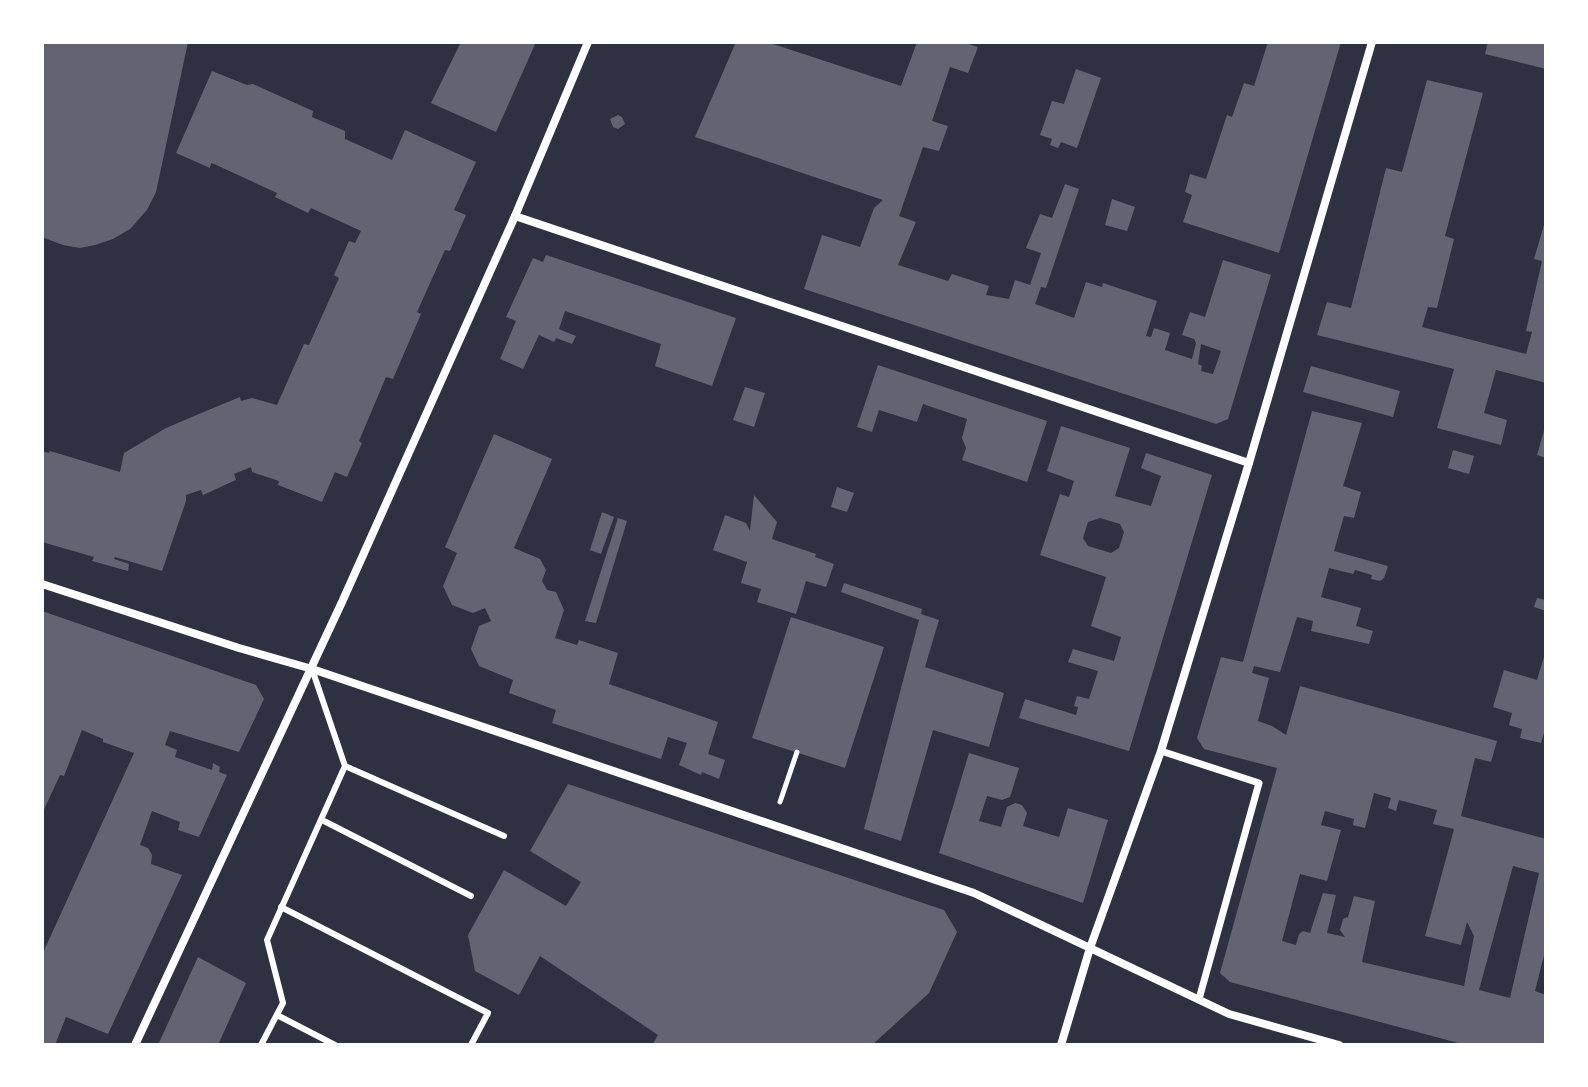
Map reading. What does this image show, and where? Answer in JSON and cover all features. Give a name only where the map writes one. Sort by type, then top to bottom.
[{"type":"street","points":[[135,1045],[312,669],[515,216],[588,42]]},
{"type":"street","points":[[1061,1045],[1090,948],[1161,751],[1372,42]]},
{"type":"street","points":[[515,216],[1249,463]]},
{"type":"street","points":[[42,584],[312,669],[974,893],[1229,1014],[1339,1045]]},
{"type":"street","points":[[1161,751],[1259,783],[1199,999]]},
{"type":"lane","points":[[261,1045],[283,1003],[267,940],[345,766],[312,669]]},
{"type":"lane","points":[[345,766],[504,836]]},
{"type":"lane","points":[[322,820],[471,896]]},
{"type":"lane","points":[[281,907],[488,1013],[471,1045]]},
{"type":"lane","points":[[277,1015],[335,1045]]},
{"type":"path","points":[[790,772],[797,752]]},
{"type":"building","points":[[42,42],[188,42],[156,192],[147,210],[130,229],[95,245],[80,248],[42,237]]},
{"type":"building","points":[[461,42],[536,42],[496,132],[431,103]]},
{"type":"building","points":[[736,42],[767,42],[901,86],[917,42],[962,42],[978,47],[968,73],[950,67],[932,121],[948,126],[939,151],[923,147],[899,216],[916,222],[898,265],[948,281],[952,274],[989,286],[986,295],[1009,299],[1015,280],[1030,285],[1041,253],[1026,248],[1040,214],[1052,218],[1065,184],[1079,189],[1046,288],[1041,287],[1035,304],[1074,318],[1086,282],[1102,287],[1103,283],[1157,301],[1146,336],[1151,337],[1154,328],[1170,333],[1165,350],[1192,359],[1196,343],[1194,339],[1182,335],[1190,312],[1205,317],[1223,260],[1271,275],[1228,419],[1216,424],[804,289],[822,235],[860,247],[874,208],[883,200],[695,137]],"holes":[[[1201,344],[1221,351],[1213,374],[1201,371],[1202,366],[1198,364]]]},
{"type":"building","points":[[1268,42],[1341,42],[1279,253],[1183,222],[1192,195],[1185,192],[1190,174],[1206,179],[1227,115],[1232,117],[1244,83],[1254,86]]},
{"type":"building","points":[[1488,42],[1546,42],[1546,69],[1485,54]]},
{"type":"building","points":[[1076,69],[1101,78],[1077,148],[1061,142],[1058,148],[1050,145],[1052,139],[1040,135],[1052,101],[1064,104]]},
{"type":"building","points":[[212,71],[247,85],[253,84],[313,111],[312,117],[345,131],[345,139],[392,160],[405,130],[476,162],[454,210],[466,215],[450,251],[445,250],[417,312],[421,314],[393,379],[386,377],[347,477],[335,472],[322,502],[278,485],[279,481],[252,472],[251,467],[234,474],[236,480],[203,495],[201,490],[186,495],[162,571],[115,557],[129,564],[128,571],[92,561],[94,557],[42,542],[42,451],[120,472],[124,453],[166,428],[240,397],[241,401],[252,398],[277,405],[304,344],[309,345],[339,278],[334,275],[349,241],[355,243],[361,231],[311,208],[308,213],[275,197],[277,193],[214,164],[211,163],[210,168],[176,153]]},
{"type":"building","points":[[1427,80],[1483,93],[1445,236],[1454,239],[1437,308],[1428,307],[1422,327],[1526,354],[1532,332],[1526,331],[1542,261],[1534,259],[1546,218],[1546,383],[1496,370],[1484,413],[1507,420],[1501,445],[1437,428],[1454,369],[1317,335],[1327,302],[1351,308],[1386,168],[1402,172]]},
{"type":"building","points":[[618,115],[625,124],[618,129],[613,127],[610,119]]},
{"type":"building","points":[[1112,199],[1135,207],[1127,231],[1105,225]]},
{"type":"building","points":[[546,255],[736,318],[712,386],[655,366],[661,344],[565,311],[559,329],[576,336],[572,344],[556,338],[554,342],[539,335],[523,369],[500,359],[516,321],[506,317],[533,258],[543,262]]},
{"type":"building","points":[[878,365],[1047,421],[1027,482],[962,460],[966,448],[962,438],[967,419],[923,404],[917,422],[879,410],[872,432],[857,427]]},
{"type":"building","points":[[1311,366],[1400,391],[1393,417],[1303,392]]},
{"type":"building","points":[[745,387],[765,393],[754,427],[733,420]]},
{"type":"building","points":[[1312,411],[1362,423],[1343,486],[1361,492],[1354,518],[1344,516],[1334,551],[1388,566],[1380,581],[1355,570],[1353,574],[1329,568],[1321,597],[1361,608],[1356,626],[1373,631],[1369,644],[1311,631],[1313,621],[1297,617],[1280,672],[1254,666],[1252,673],[1269,678],[1258,721],[1286,735],[1300,686],[1497,741],[1491,762],[1475,758],[1461,816],[1546,839],[1546,947],[1535,991],[1546,995],[1546,1045],[1466,1045],[1230,982],[1220,973],[1277,768],[1204,749],[1197,738],[1221,657],[1243,662]],"holes":[[[1374,793],[1391,798],[1388,808],[1396,811],[1399,800],[1437,810],[1433,824],[1454,829],[1425,936],[1461,945],[1467,922],[1474,936],[1464,986],[1362,962],[1375,901],[1354,896],[1348,917],[1343,919],[1340,930],[1345,937],[1327,933],[1336,895],[1323,893],[1310,933],[1303,931],[1299,934],[1296,945],[1282,941],[1300,874],[1327,881],[1341,830],[1321,825],[1325,811],[1354,819],[1353,825],[1365,828]],[[1513,866],[1539,873],[1510,998],[1479,990]]]},
{"type":"building","points":[[1061,426],[1130,448],[1115,496],[1151,506],[1161,476],[1141,468],[1146,453],[1212,475],[1129,751],[1019,718],[1025,699],[1076,715],[1078,707],[1074,706],[1077,696],[1089,699],[1098,671],[1068,662],[1073,649],[1114,661],[1121,637],[1091,626],[1106,577],[1040,555],[1060,494],[1069,497],[1074,481],[1047,471]],"holes":[[[1100,518],[1120,524],[1124,532],[1119,548],[1111,553],[1088,546],[1083,538],[1088,522]]]},
{"type":"building","points":[[1546,427],[1546,458],[1537,455]]},
{"type":"building","points":[[494,434],[552,459],[514,548],[540,559],[546,570],[542,581],[547,590],[556,592],[564,610],[555,638],[577,645],[579,640],[618,653],[609,684],[718,722],[708,754],[725,760],[719,779],[679,765],[687,743],[668,737],[661,759],[552,723],[556,710],[509,693],[513,680],[479,666],[471,649],[479,626],[491,621],[485,608],[473,613],[452,605],[443,586],[457,553],[445,547]]},
{"type":"building","points":[[1453,450],[1474,456],[1469,474],[1448,468]]},
{"type":"building","points":[[837,487],[854,493],[847,512],[831,507]]},
{"type":"building","points":[[754,495],[777,522],[772,539],[816,554],[815,557],[834,564],[826,587],[806,581],[796,614],[757,602],[761,589],[741,583],[747,562],[713,550],[725,515],[746,523],[750,531]]},
{"type":"building","points":[[602,512],[614,517],[601,554],[590,550]]},
{"type":"building","points":[[618,518],[627,521],[596,623],[585,621]]},
{"type":"building","points":[[844,583],[922,609],[921,614],[939,620],[925,667],[1004,693],[989,747],[933,730],[901,841],[864,829],[919,620],[841,592]]},
{"type":"building","points":[[1537,598],[1546,600],[1546,611],[1534,607]]},
{"type":"building","points":[[42,611],[256,685],[264,699],[239,752],[170,731],[165,745],[177,750],[175,757],[212,770],[213,763],[220,767],[219,772],[227,775],[199,837],[178,830],[180,822],[152,811],[140,845],[148,848],[152,855],[151,864],[182,875],[108,1034],[66,1017],[55,1045],[42,1045],[42,955],[134,753],[103,742],[103,739],[82,730],[64,776],[60,775],[42,814]]},
{"type":"building","points":[[791,617],[884,647],[845,768],[752,738]]},
{"type":"building","points":[[1546,650],[1546,726],[1541,743],[1520,738],[1522,729],[1509,725],[1512,713],[1493,707],[1504,670],[1537,680]]},
{"type":"building","points":[[969,753],[1019,768],[1010,797],[1002,800],[987,796],[979,821],[1001,827],[1007,807],[1015,803],[1022,805],[1027,813],[1023,826],[1059,837],[1068,808],[1108,820],[1083,903],[939,853]]},
{"type":"building","points":[[568,784],[944,910],[957,932],[929,993],[872,1045],[652,1045],[658,1035],[540,956],[519,995],[475,971],[468,935],[504,870],[566,906],[581,882],[530,851]]},
{"type":"building","points":[[198,957],[246,983],[218,1045],[158,1045]]}]
